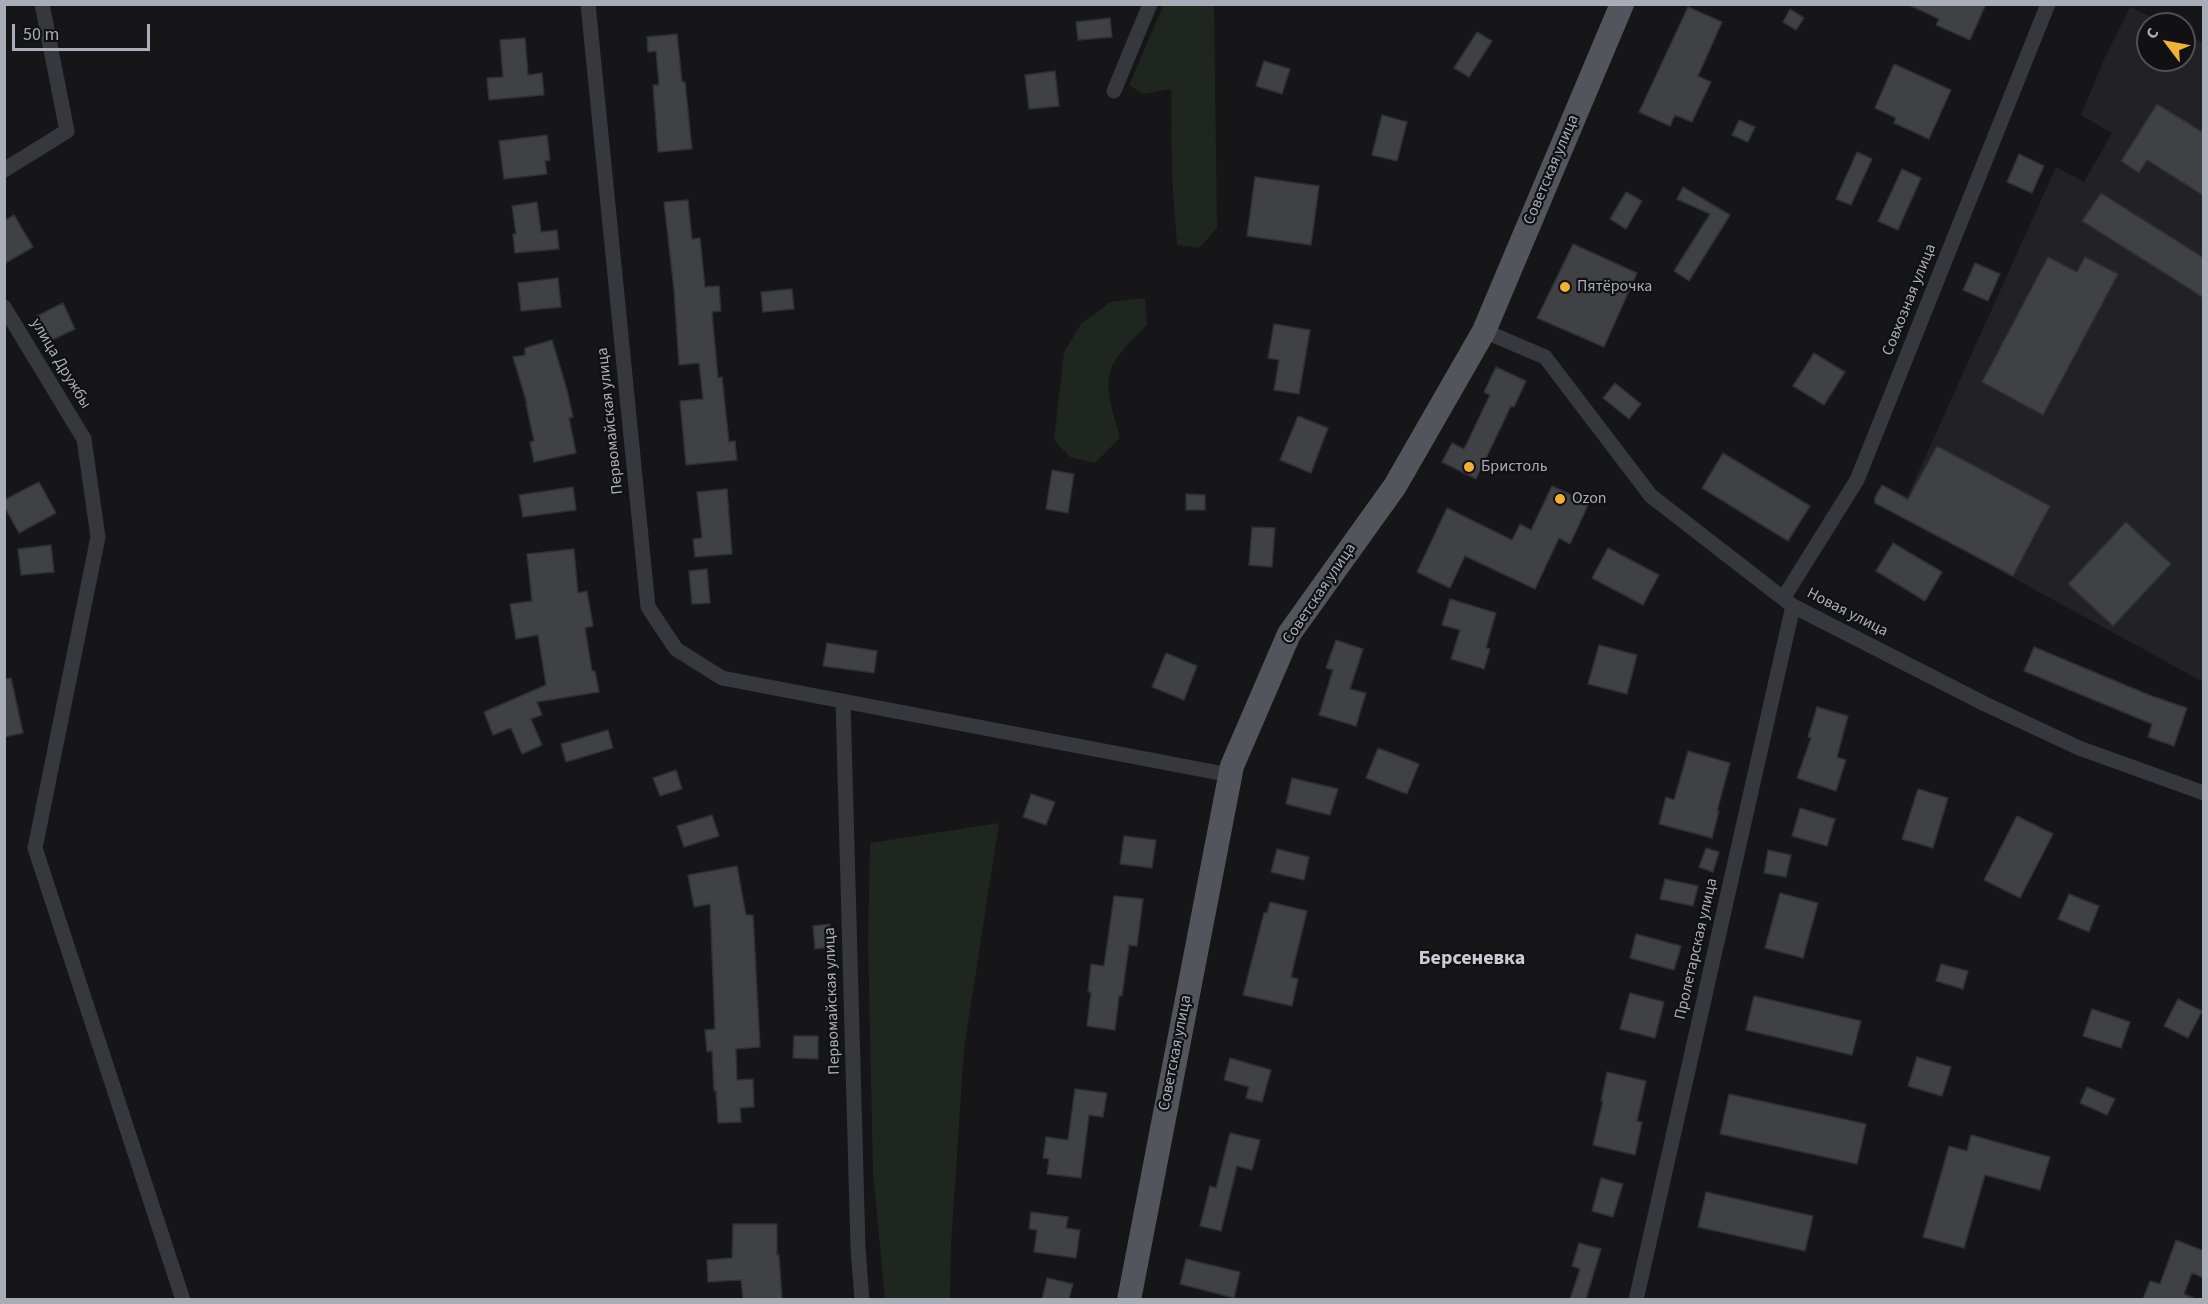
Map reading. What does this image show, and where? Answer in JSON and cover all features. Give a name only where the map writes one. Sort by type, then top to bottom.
[{"type":"main road","name":"Советская улица","points":[[1129,1299],[1232,766],[1289,634],[1395,486],[1484,331],[1622,4]]},
{"type":"street","points":[[4,170],[67,131],[42,4]]},
{"type":"street","name":"Первомайская улица","points":[[588,4],[648,607],[676,649],[722,678],[1230,775]]},
{"type":"street","points":[[1114,92],[1150,4]]},
{"type":"street","name":"Совхозная улица","points":[[1789,602],[1857,480],[2048,4]]},
{"type":"street","name":"улица Дружбы","points":[[4,308],[84,439],[98,537],[35,848],[183,1299]]},
{"type":"street","name":"Новая улица","points":[[1484,331],[1545,357],[1651,496],[1789,602],[1985,704],[2079,748],[2204,793]]},
{"type":"street","name":"Пролетарская улица","points":[[1636,1299],[1789,602]]},
{"type":"street","name":"Первомайская улица","points":[[843,701],[858,1248],[862,1299]]},
{"type":"shaded area","points":[[1164,4],[1214,5],[1217,228],[1199,248],[1177,245],[1172,177],[1171,89],[1143,94],[1129,85]]},
{"type":"shaded area","points":[[2130,7],[2140,12],[2136,12],[2136,72],[2196,72],[2196,39],[2203,43],[2203,682],[1899,515],[2056,167],[2084,182],[2112,133],[2081,115],[2104,59]]},
{"type":"shaded area","points":[[1145,298],[1147,325],[1118,356],[1109,378],[1110,400],[1120,438],[1095,463],[1070,457],[1054,440],[1064,352],[1081,324],[1110,302]]},
{"type":"shaded area","points":[[999,823],[964,1049],[951,1245],[950,1299],[885,1299],[873,1172],[868,942],[870,843]]},
{"type":"building","points":[[1907,4],[1986,4],[1970,40],[1936,25],[1939,19]]},
{"type":"building","points":[[1688,7],[1722,22],[1698,76],[1711,82],[1692,122],[1675,115],[1670,126],[1639,112]]},
{"type":"building","points":[[1790,9],[1804,18],[1796,30],[1783,22]]},
{"type":"building","points":[[1110,18],[1112,37],[1078,40],[1076,22]]},
{"type":"building","points":[[1477,32],[1492,41],[1469,77],[1454,68]]},
{"type":"building","points":[[677,34],[692,149],[658,152],[653,85],[659,85],[656,51],[648,52],[647,37]]},
{"type":"building","points":[[525,38],[528,75],[542,73],[544,95],[489,100],[487,78],[503,77],[500,40]]},
{"type":"building","points":[[1264,61],[1290,69],[1282,94],[1256,86]]},
{"type":"building","points":[[1894,64],[1951,90],[1929,139],[1894,123],[1896,118],[1875,108]]},
{"type":"building","points":[[1055,71],[1059,106],[1029,109],[1025,75]]},
{"type":"building","points":[[2157,104],[2204,133],[2204,196],[2147,160],[2139,173],[2121,161]]},
{"type":"building","points":[[1382,115],[1407,122],[1397,161],[1372,155]]},
{"type":"building","points":[[1739,120],[1755,127],[1748,142],[1732,135]]},
{"type":"building","points":[[547,135],[550,160],[545,161],[547,174],[504,179],[499,141]]},
{"type":"building","points":[[1857,152],[1872,159],[1851,205],[1836,199]]},
{"type":"building","points":[[2019,154],[2044,166],[2032,193],[2007,182]]},
{"type":"building","points":[[1902,169],[1921,178],[1898,230],[1878,221]]},
{"type":"building","points":[[1255,177],[1319,186],[1311,245],[1247,236]]},
{"type":"building","points":[[1683,187],[1730,215],[1689,281],[1674,271],[1710,214],[1677,199]]},
{"type":"building","points":[[1626,192],[1642,201],[1626,229],[1610,219]]},
{"type":"building","points":[[2101,193],[2204,258],[2204,298],[2082,221]]},
{"type":"building","points":[[688,200],[692,239],[700,238],[705,287],[719,286],[721,311],[712,312],[718,378],[722,377],[729,442],[735,441],[737,460],[686,465],[680,401],[703,399],[699,363],[679,365],[674,290],[664,202]]},
{"type":"building","points":[[537,202],[541,232],[557,230],[559,249],[515,253],[513,234],[516,234],[512,206]]},
{"type":"building","points":[[14,215],[33,247],[4,264],[4,221]]},
{"type":"building","points":[[1573,244],[1637,273],[1604,347],[1537,318]]},
{"type":"building","points":[[2048,257],[2077,272],[2085,257],[2118,274],[2043,415],[1982,382]]},
{"type":"building","points":[[1975,263],[2000,274],[1988,301],[1963,290]]},
{"type":"building","points":[[558,278],[561,307],[521,311],[518,283]]},
{"type":"building","points":[[792,289],[794,309],[763,312],[761,292]]},
{"type":"building","points":[[63,303],[75,329],[50,341],[37,316]]},
{"type":"building","points":[[1274,324],[1310,330],[1299,394],[1274,390],[1279,360],[1268,358]]},
{"type":"building","points":[[552,340],[573,417],[569,418],[576,453],[534,462],[530,442],[534,441],[527,404],[513,357],[525,355],[525,348]]},
{"type":"building","points":[[1814,353],[1845,372],[1824,405],[1793,386]]},
{"type":"building","points":[[1496,367],[1526,381],[1514,407],[1511,406],[1476,479],[1442,462],[1452,443],[1464,449],[1490,395],[1484,392]]},
{"type":"building","points":[[1615,383],[1641,404],[1629,419],[1603,398]]},
{"type":"building","points":[[1298,416],[1328,428],[1311,473],[1280,460]]},
{"type":"building","points":[[1937,446],[2050,506],[2013,576],[1875,503],[1875,497],[1882,485],[1908,499]]},
{"type":"building","points":[[1723,453],[1810,506],[1788,541],[1702,488]]},
{"type":"building","points":[[1052,470],[1074,474],[1068,513],[1046,509]]},
{"type":"building","points":[[39,482],[56,513],[19,533],[4,506],[4,500]]},
{"type":"building","points":[[1552,486],[1589,503],[1570,544],[1559,538],[1535,589],[1465,556],[1450,588],[1417,572],[1447,508],[1512,540],[1520,524],[1531,530]]},
{"type":"building","points":[[573,487],[576,510],[523,517],[519,495]]},
{"type":"building","points":[[727,489],[732,554],[695,557],[693,539],[702,538],[697,492]]},
{"type":"building","points":[[1186,494],[1205,495],[1205,510],[1186,510]]},
{"type":"building","points":[[2126,522],[2171,564],[2113,626],[2068,584]]},
{"type":"building","points":[[1252,527],[1275,528],[1272,567],[1249,565]]},
{"type":"building","points":[[1893,543],[1942,572],[1925,601],[1876,571]]},
{"type":"building","points":[[51,545],[54,572],[21,575],[18,549]]},
{"type":"building","points":[[1608,548],[1659,575],[1643,605],[1592,578]]},
{"type":"building","points":[[574,549],[578,593],[587,591],[593,626],[585,628],[592,671],[595,671],[599,692],[537,702],[542,715],[531,719],[542,745],[522,754],[511,728],[493,735],[484,712],[546,685],[538,635],[516,639],[510,604],[532,601],[527,554]]},
{"type":"building","points":[[707,569],[710,603],[692,604],[689,571]]},
{"type":"building","points":[[1450,599],[1496,613],[1486,648],[1490,649],[1484,669],[1451,659],[1460,630],[1442,625]]},
{"type":"building","points":[[1336,640],[1363,649],[1350,689],[1366,693],[1356,726],[1319,715],[1333,670],[1326,668]]},
{"type":"building","points":[[827,643],[877,651],[874,673],[823,666]]},
{"type":"building","points":[[1599,645],[1637,655],[1627,694],[1588,684]]},
{"type":"building","points":[[2034,647],[2149,695],[2187,708],[2174,746],[2148,737],[2152,724],[2024,671]]},
{"type":"building","points":[[1166,653],[1197,666],[1184,700],[1152,687]]},
{"type":"building","points":[[11,678],[23,733],[4,737],[4,679]]},
{"type":"building","points":[[1817,707],[1848,716],[1837,757],[1846,760],[1836,791],[1797,778],[1811,738],[1808,737]]},
{"type":"building","points":[[608,730],[613,748],[566,762],[561,744]]},
{"type":"building","points":[[1378,748],[1419,764],[1407,794],[1366,778]]},
{"type":"building","points":[[1688,751],[1730,763],[1712,838],[1659,824],[1666,797],[1674,800]]},
{"type":"building","points":[[676,770],[682,789],[660,796],[653,778]]},
{"type":"building","points":[[1292,778],[1338,789],[1330,815],[1286,804]]},
{"type":"building","points":[[1918,789],[1948,798],[1933,848],[1902,839]]},
{"type":"building","points":[[1031,794],[1055,802],[1046,825],[1023,817]]},
{"type":"building","points":[[1800,808],[1835,819],[1827,846],[1792,836]]},
{"type":"building","points":[[712,815],[719,836],[684,847],[677,826]]},
{"type":"building","points":[[2017,816],[2053,834],[2020,898],[1984,880]]},
{"type":"building","points":[[1124,836],[1156,840],[1152,868],[1120,864]]},
{"type":"building","points":[[1706,848],[1719,852],[1713,872],[1699,867]]},
{"type":"building","points":[[1277,849],[1309,857],[1304,880],[1271,872]]},
{"type":"building","points":[[1768,850],[1791,855],[1786,877],[1764,873]]},
{"type":"building","points":[[737,866],[746,915],[753,915],[760,1047],[736,1049],[737,1080],[753,1079],[754,1107],[740,1108],[741,1122],[718,1123],[712,1051],[707,1052],[705,1030],[715,1029],[710,904],[694,907],[688,875]]},
{"type":"building","points":[[1665,879],[1698,886],[1693,906],[1660,899]]},
{"type":"building","points":[[1780,893],[1818,903],[1803,958],[1765,948]]},
{"type":"building","points":[[2069,894],[2099,906],[2089,932],[2058,919]]},
{"type":"building","points":[[1114,896],[1143,899],[1137,946],[1129,945],[1115,1030],[1087,1026],[1091,992],[1088,992],[1091,964],[1104,966]]},
{"type":"building","points":[[1270,902],[1307,911],[1291,977],[1298,979],[1292,1006],[1243,995],[1264,913],[1267,913]]},
{"type":"building","points":[[830,924],[832,947],[815,949],[813,926]]},
{"type":"building","points":[[1636,934],[1681,946],[1674,970],[1630,958]]},
{"type":"building","points":[[1941,964],[1968,971],[1963,989],[1936,981]]},
{"type":"building","points":[[1630,993],[1664,1002],[1655,1038],[1620,1029]]},
{"type":"building","points":[[1754,996],[1861,1021],[1852,1055],[1746,1030]]},
{"type":"building","points":[[2178,999],[2202,1011],[2188,1038],[2164,1026]]},
{"type":"building","points":[[2092,1009],[2130,1022],[2121,1048],[2083,1036]]},
{"type":"building","points":[[794,1036],[818,1036],[818,1059],[793,1058]]},
{"type":"building","points":[[1917,1057],[1951,1067],[1942,1096],[1908,1086]]},
{"type":"building","points":[[1230,1058],[1271,1070],[1262,1102],[1246,1098],[1249,1087],[1224,1080]]},
{"type":"building","points":[[1607,1072],[1646,1081],[1637,1121],[1642,1122],[1635,1155],[1593,1145]]},
{"type":"building","points":[[2087,1087],[2115,1099],[2107,1115],[2080,1103]]},
{"type":"building","points":[[1075,1089],[1107,1093],[1103,1117],[1089,1115],[1081,1178],[1047,1174],[1049,1159],[1043,1158],[1046,1137],[1068,1140]]},
{"type":"building","points":[[1729,1094],[1866,1124],[1857,1164],[1720,1134]]},
{"type":"building","points":[[1230,1133],[1260,1140],[1252,1170],[1237,1166],[1221,1231],[1200,1226],[1210,1186],[1216,1188]]},
{"type":"building","points":[[1971,1135],[2050,1157],[2040,1190],[1985,1175],[1964,1248],[1923,1237],[1949,1146],[1967,1151]]},
{"type":"building","points":[[1601,1178],[1623,1184],[1613,1217],[1592,1211]]},
{"type":"building","points":[[1706,1192],[1813,1216],[1805,1251],[1698,1227]]},
{"type":"building","points":[[1031,1212],[1068,1217],[1066,1228],[1080,1230],[1076,1258],[1034,1252],[1037,1230],[1029,1229]]},
{"type":"building","points":[[733,1224],[777,1224],[777,1255],[779,1255],[782,1299],[743,1299],[741,1280],[708,1282],[707,1260],[732,1258]]},
{"type":"building","points":[[2176,1240],[2204,1251],[2204,1278],[2192,1273],[2184,1294],[2196,1299],[2143,1299],[2150,1281],[2160,1284]]},
{"type":"building","points":[[1579,1243],[1601,1249],[1586,1299],[1570,1299],[1580,1269],[1572,1266]]},
{"type":"building","points":[[1186,1259],[1240,1272],[1234,1298],[1180,1284]]},
{"type":"building","points":[[1047,1278],[1073,1284],[1069,1299],[1042,1299]]},
{"type":"place","name":"Пятёрочка","points":[[1565,287]]},
{"type":"place","name":"Бристоль","points":[[1469,467]]},
{"type":"place","name":"Ozon","points":[[1560,499]]},
{"type":"district","name":"Берсеневка","points":[[1472,960]]}]
